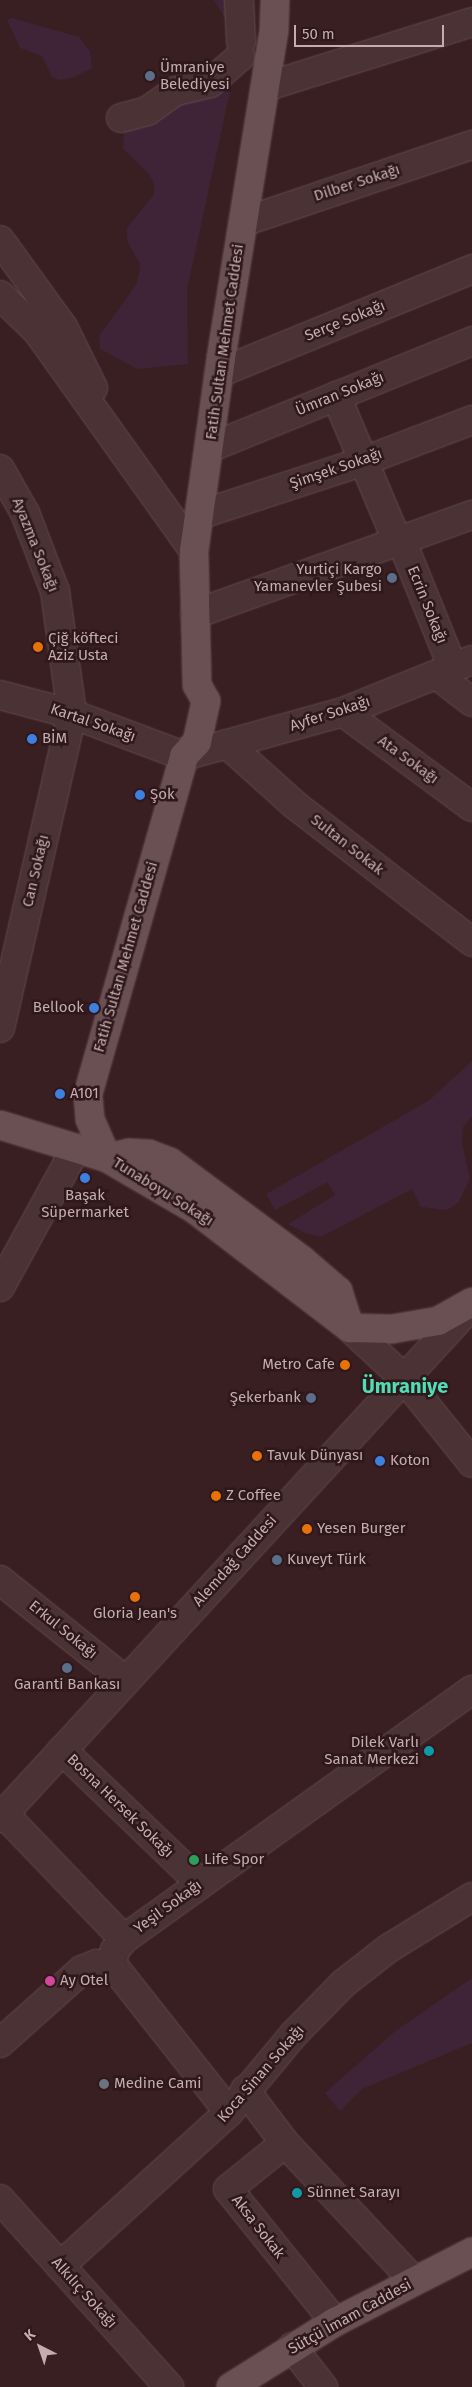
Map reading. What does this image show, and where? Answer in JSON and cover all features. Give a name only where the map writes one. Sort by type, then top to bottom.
[{"type":"main road","name":"Fatih Sultan Mehmet Caddesi","points":[[107,1158],[90,1118],[88,1094],[184,756],[179,737],[187,699],[197,685],[194,551],[219,373],[274,30],[276,0]]},
{"type":"main road","name":"Tunaboyu Sokağı","points":[[0,1125],[107,1158],[193,1208],[350,1328]]},
{"type":"main road","name":"Alemdağ Caddesi","points":[[350,1328],[392,1329],[438,1321],[472,1304]]},
{"type":"main road","name":"Sütçü İmam Caddesi","points":[[231,2387],[292,2347],[335,2322],[472,2252]]},
{"type":"street","points":[[121,118],[147,111],[176,91],[210,83],[240,49],[239,0]]},
{"type":"street","points":[[274,30],[284,0]]},
{"type":"street","points":[[265,87],[472,22]]},
{"type":"street","name":"Dilber Sokağı","points":[[243,222],[472,145]]},
{"type":"street","points":[[0,240],[66,332],[123,451]]},
{"type":"street","name":"Serçe Sokağı","points":[[219,373],[472,269]]},
{"type":"street","points":[[0,295],[38,332],[194,551]]},
{"type":"street","name":"Ümran Sokağı","points":[[209,448],[472,341]]},
{"type":"street","name":"Ecrin Sokağı","points":[[336,396],[454,668]]},
{"type":"street","name":"Şimşek Sokağı","points":[[200,515],[364,461],[472,420]]},
{"type":"street","name":"Ayazma Sokağı","points":[[0,469],[24,513],[55,592],[72,714]]},
{"type":"street","points":[[196,614],[472,515]]},
{"type":"street","points":[[454,668],[472,702]]},
{"type":"street","name":"Ayfer Sokağı","points":[[184,756],[343,712],[454,668]]},
{"type":"street","name":"Kartal Sokağı","points":[[0,695],[72,714],[184,756]]},
{"type":"street","name":"Ata Sokağı","points":[[343,712],[472,807]]},
{"type":"street","name":"Can Sokağı","points":[[0,1028],[72,714]]},
{"type":"street","name":"Sultan Sokak","points":[[227,744],[295,805],[472,942]]},
{"type":"street","points":[[0,1287],[76,1148]]},
{"type":"street","name":"Alemdağ Caddesi","points":[[2,1816],[472,1304]]},
{"type":"street","name":"Tunaboyu Sokağı","points":[[350,1328],[403,1377],[472,1464]]},
{"type":"street","name":"Erkul Sokağı","points":[[0,1580],[126,1681]]},
{"type":"street","name":"Yeşil Sokağı","points":[[112,1964],[115,1950],[124,1939],[472,1690]]},
{"type":"street","name":"Bosna Hersek Sokağı","points":[[62,1750],[200,1883]]},
{"type":"street","points":[[2,1816],[124,1939]]},
{"type":"street","name":"Koca Sinan Sokağı","points":[[60,2266],[230,2112],[245,2090],[344,1983],[389,1948],[472,1897]]},
{"type":"street","points":[[0,2043],[82,1970],[97,1964],[112,1964],[230,2112]]},
{"type":"street","points":[[245,2090],[285,2142],[414,2281]]},
{"type":"street","name":"Aksa Sokak","points":[[285,2142],[228,2189],[335,2322]]},
{"type":"street","name":"Alkılıç Sokağı","points":[[0,2199],[169,2387]]},
{"type":"street","points":[[292,2347],[323,2387]]},
{"type":"shaded area","points":[[214,0],[244,0],[240,45]]},
{"type":"shaded area","points":[[12,18],[79,37],[90,51],[92,68],[72,78],[59,80],[52,77],[42,56],[20,48],[7,20]]},
{"type":"shaded area","points":[[240,45],[187,290],[188,364],[137,369],[100,349],[99,336],[136,285],[140,264],[127,241],[127,228],[154,194],[154,183],[148,173],[123,148],[124,122],[132,107]]},
{"type":"shaded area","points":[[472,1061],[472,1116],[463,1127],[462,1143],[470,1179],[458,1203],[447,1210],[421,1207],[412,1189],[321,1237],[305,1233],[288,1224],[335,1195],[328,1182],[275,1210],[266,1194],[428,1101]]},
{"type":"shaded area","points":[[472,1978],[472,2043],[362,2089],[340,2111],[325,2093],[394,2032]]},
{"type":"place","name":"Ümraniye Belediyesi","points":[[150,76]]},
{"type":"place","name":"Yurtiçi Kargo Yamanevler Şubesi","points":[[392,578]]},
{"type":"place","name":"Çiğ köfteci Aziz Usta","points":[[38,647]]},
{"type":"place","name":"BİM","points":[[32,739]]},
{"type":"place","name":"Şok","points":[[140,795]]},
{"type":"place","name":"Bellook","points":[[94,1008]]},
{"type":"place","name":"A101","points":[[60,1094]]},
{"type":"place","name":"Başak Süpermarket","points":[[85,1178]]},
{"type":"place","name":"Metro Cafe","points":[[345,1365]]},
{"type":"place","name":"Şekerbank","points":[[311,1398]]},
{"type":"place","name":"Tavuk Dünyası","points":[[257,1456]]},
{"type":"place","name":"Koton","points":[[380,1461]]},
{"type":"place","name":"Z Coffee","points":[[216,1496]]},
{"type":"place","name":"Yesen Burger","points":[[307,1529]]},
{"type":"place","name":"Kuveyt Türk","points":[[277,1560]]},
{"type":"place","name":"Gloria Jean's","points":[[135,1597]]},
{"type":"place","name":"Garanti Bankası","points":[[67,1668]]},
{"type":"place","name":"Dilek Varlı Sanat Merkezi","points":[[429,1751]]},
{"type":"place","name":"Life Spor","points":[[194,1860]]},
{"type":"place","name":"Ay Otel","points":[[50,1981]]},
{"type":"place","name":"Medine Cami","points":[[104,2084]]},
{"type":"place","name":"Sünnet Sarayı","points":[[297,2193]]},
{"type":"district","name":"Ümraniye","points":[[405,1386]]}]
